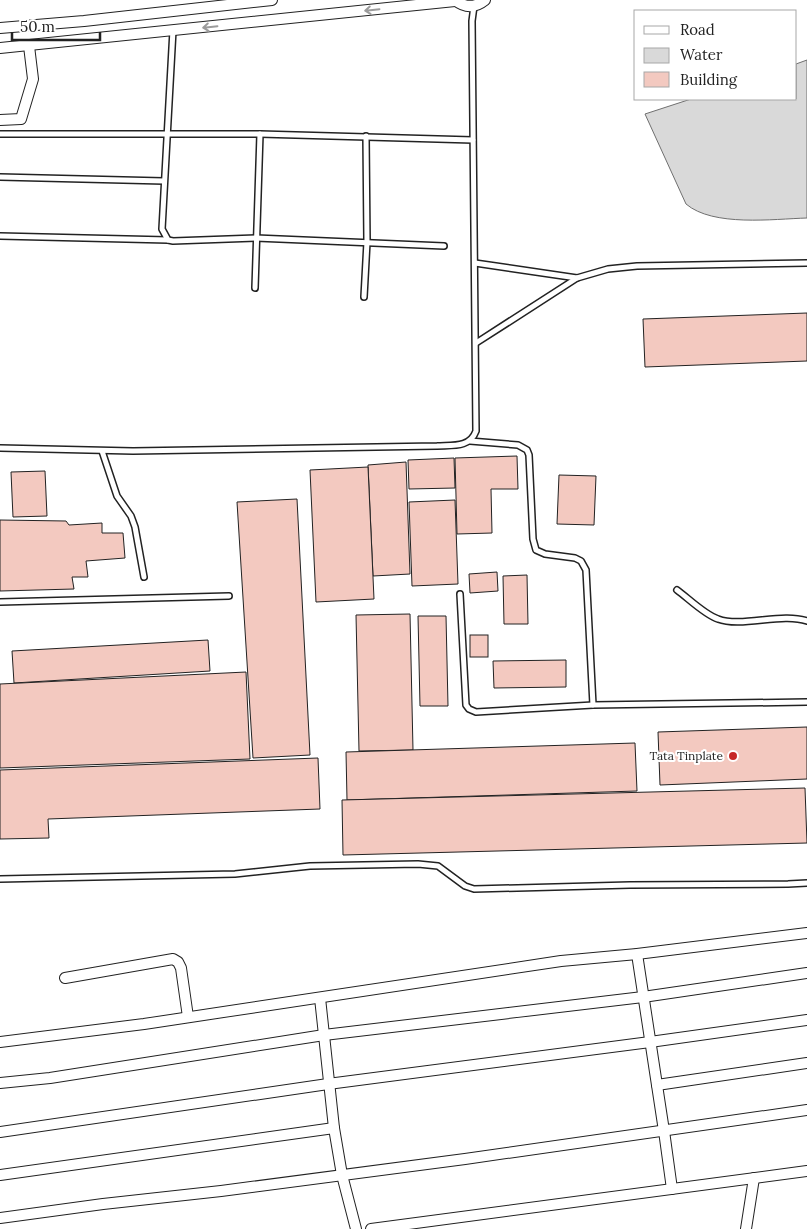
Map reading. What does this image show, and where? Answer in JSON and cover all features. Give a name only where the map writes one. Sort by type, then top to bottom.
[{"type":"street","points":[[0,28],[84,21],[231,2],[272,0]]},
{"type":"street","points":[[0,48],[455,0],[461,5],[474,6],[485,0]]},
{"type":"street","points":[[0,120],[22,120],[34,80],[30,46]]},
{"type":"street","points":[[0,1042],[144,1024],[561,961],[636,954],[807,933]]},
{"type":"street","points":[[636,954],[672,1189]]},
{"type":"street","points":[[65,978],[173,959],[178,962],[181,968],[188,1017]]},
{"type":"street","points":[[0,1083],[50,1078],[324,1034],[643,997],[807,973]]},
{"type":"street","points":[[320,998],[334,1128],[342,1174],[356,1229]]},
{"type":"street","points":[[0,1132],[328,1084],[807,1020]]},
{"type":"street","points":[[657,1085],[807,1063]]},
{"type":"street","points":[[0,1218],[221,1191],[807,1110]]},
{"type":"street","points":[[0,1175],[334,1128]]},
{"type":"street","points":[[371,1229],[807,1171]]},
{"type":"street","points":[[746,1229],[754,1178]]},
{"type":"lane","points":[[470,442],[476,431],[472,21],[474,6]]},
{"type":"lane","points":[[168,240],[162,229],[173,30]]},
{"type":"lane","points":[[0,134],[260,134],[473,140]]},
{"type":"lane","points":[[255,288],[260,134]]},
{"type":"lane","points":[[364,297],[366,136]]},
{"type":"lane","points":[[0,177],[164,181]]},
{"type":"lane","points":[[0,236],[173,241],[256,238],[444,246]]},
{"type":"lane","points":[[475,263],[577,278]]},
{"type":"lane","points":[[476,343],[577,278],[608,269],[637,266],[807,263]]},
{"type":"lane","points":[[0,448],[102,451],[437,446],[470,442],[518,445],[527,450],[529,455],[533,539],[536,550],[545,554],[575,558],[584,565],[588,586],[593,706]]},
{"type":"lane","points":[[102,451],[116,496],[131,516],[135,527],[144,577]]},
{"type":"lane","points":[[677,590],[718,620],[796,618],[807,621]]},
{"type":"lane","points":[[460,594],[465,695],[466,705],[469,709],[485,712],[593,706],[807,702]]},
{"type":"lane","points":[[0,602],[229,596]]},
{"type":"lane","points":[[0,879],[235,874],[310,866],[418,864],[438,866],[465,886],[474,889],[807,883]]},
{"type":"water","points":[[807,60],[807,218],[727,219],[698,211],[686,204],[645,114],[688,100],[797,100],[797,64]]},
{"type":"building","points":[[807,313],[807,361],[645,367],[643,319]]},
{"type":"building","points":[[517,456],[518,489],[491,489],[492,533],[457,534],[455,458]]},
{"type":"building","points":[[454,458],[455,488],[409,489],[408,460]]},
{"type":"building","points":[[406,462],[410,574],[373,576],[368,465]]},
{"type":"building","points":[[368,467],[374,599],[316,602],[310,470]]},
{"type":"building","points":[[45,471],[47,516],[13,517],[11,472]]},
{"type":"building","points":[[559,475],[596,476],[594,525],[557,524]]},
{"type":"building","points":[[297,499],[310,755],[253,758],[237,502]]},
{"type":"building","points":[[455,500],[458,584],[412,586],[409,502]]},
{"type":"building","points":[[0,520],[66,521],[69,525],[102,523],[102,533],[123,533],[125,558],[86,561],[88,577],[72,577],[74,589],[0,591]]},
{"type":"building","points":[[497,572],[498,591],[470,593],[469,574]]},
{"type":"building","points":[[527,575],[528,624],[504,624],[503,576]]},
{"type":"building","points":[[410,614],[413,750],[359,751],[356,615]]},
{"type":"building","points":[[418,616],[446,616],[448,706],[420,706]]},
{"type":"building","points":[[470,635],[488,635],[488,657],[470,657]]},
{"type":"building","points":[[208,640],[210,671],[14,683],[12,651]]},
{"type":"building","points":[[566,660],[566,687],[494,688],[493,661]]},
{"type":"building","points":[[246,672],[250,759],[0,768],[0,684]]},
{"type":"building","name":"Tata Tinplate","points":[[807,727],[807,779],[660,785],[658,732]]},
{"type":"building","points":[[635,743],[637,791],[347,800],[346,752]]},
{"type":"building","points":[[318,758],[320,809],[48,819],[49,838],[0,839],[0,770]]},
{"type":"building","points":[[805,788],[807,843],[343,855],[342,800]]},
{"type":"place","name":"Tata Tinplate","points":[[733,756]]}]
